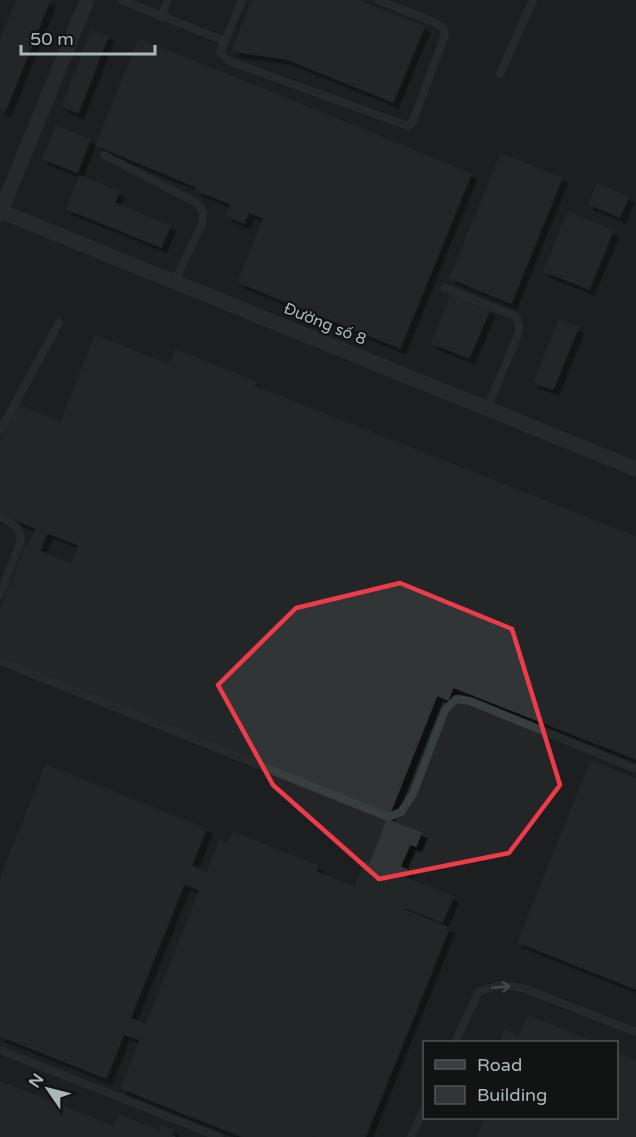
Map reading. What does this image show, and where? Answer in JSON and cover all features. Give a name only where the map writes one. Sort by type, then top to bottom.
[{"type":"street","points":[[0,212],[87,0]]},
{"type":"street","name":"Đường số 8","points":[[0,212],[636,470]]},
{"type":"lane","points":[[121,0],[225,41]]},
{"type":"lane","points":[[161,17],[168,0]]},
{"type":"lane","points":[[242,0],[220,52],[229,61],[408,126],[412,122],[445,35],[443,27],[434,22],[378,0]]},
{"type":"lane","points":[[500,74],[533,0]]},
{"type":"lane","points":[[104,155],[197,203],[204,212],[202,225],[174,282]]},
{"type":"lane","points":[[445,288],[515,316],[519,324],[519,332],[487,409]]},
{"type":"lane","points":[[0,430],[59,323]]},
{"type":"lane","points":[[0,516],[18,528],[21,540],[0,595]]},
{"type":"lane","points":[[0,662],[388,817],[401,812],[413,794],[445,710],[456,699],[470,701],[636,769]]},
{"type":"lane","points":[[455,1041],[480,991],[501,985],[523,988],[636,1032]]},
{"type":"lane","points":[[0,1050],[219,1137]]},
{"type":"lane","points":[[411,1137],[423,1111]]},
{"type":"highlighted area","points":[[400,583],[512,629],[560,785],[509,853],[379,879],[273,785],[218,685],[296,608]]},
{"type":"shaded area","points":[[0,0],[636,0],[636,1137],[0,1137]]},
{"type":"building","points":[[17,0],[50,0],[5,111],[0,109],[0,42]]},
{"type":"building","points":[[253,0],[311,0],[287,59],[232,51]]},
{"type":"building","points":[[311,0],[357,0],[424,27],[393,102],[287,59]]},
{"type":"building","points":[[92,30],[108,36],[78,113],[62,106]]},
{"type":"building","points":[[139,39],[240,80],[197,187],[96,145]]},
{"type":"building","points":[[240,80],[408,148],[376,228],[208,160]]},
{"type":"building","points":[[56,126],[90,140],[77,172],[43,159]]},
{"type":"building","points":[[408,148],[471,174],[400,348],[238,282],[276,188],[376,228]]},
{"type":"building","points":[[501,154],[562,178],[511,303],[450,278]]},
{"type":"building","points":[[208,160],[276,188],[264,218],[249,212],[244,223],[226,215],[231,204],[196,190]]},
{"type":"building","points":[[80,176],[119,192],[105,224],[67,209]]},
{"type":"building","points":[[597,184],[628,197],[620,217],[589,204]]},
{"type":"building","points":[[114,203],[170,226],[161,247],[105,224]]},
{"type":"building","points":[[568,212],[613,231],[589,289],[544,271]]},
{"type":"building","points":[[451,295],[489,311],[469,358],[432,343]]},
{"type":"building","points":[[559,320],[578,328],[553,389],[534,382]]},
{"type":"building","points":[[95,336],[169,365],[176,350],[256,382],[254,386],[636,537],[636,759],[453,687],[448,700],[437,695],[389,815],[0,660],[0,611],[26,546],[72,564],[79,545],[0,514],[0,444],[16,404],[61,422]]},
{"type":"building","points":[[36,528],[47,532],[39,552],[28,547]]},
{"type":"building","points":[[591,761],[636,779],[636,859],[563,830]]},
{"type":"building","points":[[46,765],[206,829],[106,1078],[0,1036],[0,880]]},
{"type":"building","points":[[387,820],[421,833],[416,846],[410,844],[400,867],[407,870],[394,903],[355,887],[366,862],[370,864]]},
{"type":"building","points":[[563,830],[636,859],[636,925],[540,887]]},
{"type":"building","points":[[233,832],[282,852],[178,1111],[121,1088],[220,840],[229,844]]},
{"type":"building","points":[[282,852],[318,866],[316,872],[342,882],[241,1136],[178,1111]]},
{"type":"building","points":[[191,866],[207,873],[200,890],[184,884]]},
{"type":"building","points":[[404,877],[453,897],[442,922],[394,903]]},
{"type":"building","points":[[342,882],[405,907],[375,982],[312,957]]},
{"type":"building","points":[[540,887],[636,925],[636,989],[518,942]]},
{"type":"building","points":[[404,910],[449,928],[365,1137],[313,1137]]},
{"type":"building","points":[[312,957],[350,972],[285,1137],[241,1136]]},
{"type":"building","points":[[350,972],[375,982],[313,1137],[285,1137]]},
{"type":"building","points":[[528,1016],[590,1041],[500,1041],[505,1031],[519,1037]]},
{"type":"building","points":[[130,1018],[146,1025],[141,1040],[124,1034]]},
{"type":"building","points":[[618,1053],[636,1060],[636,1137],[478,1137],[485,1119],[618,1119]]},
{"type":"building","points":[[0,1082],[40,1097],[24,1137],[0,1137]]},
{"type":"building","points":[[40,1097],[114,1127],[110,1137],[24,1137]]},
{"type":"building","points":[[119,1115],[159,1131],[161,1126],[173,1130],[171,1135],[175,1137],[110,1137]]}]
